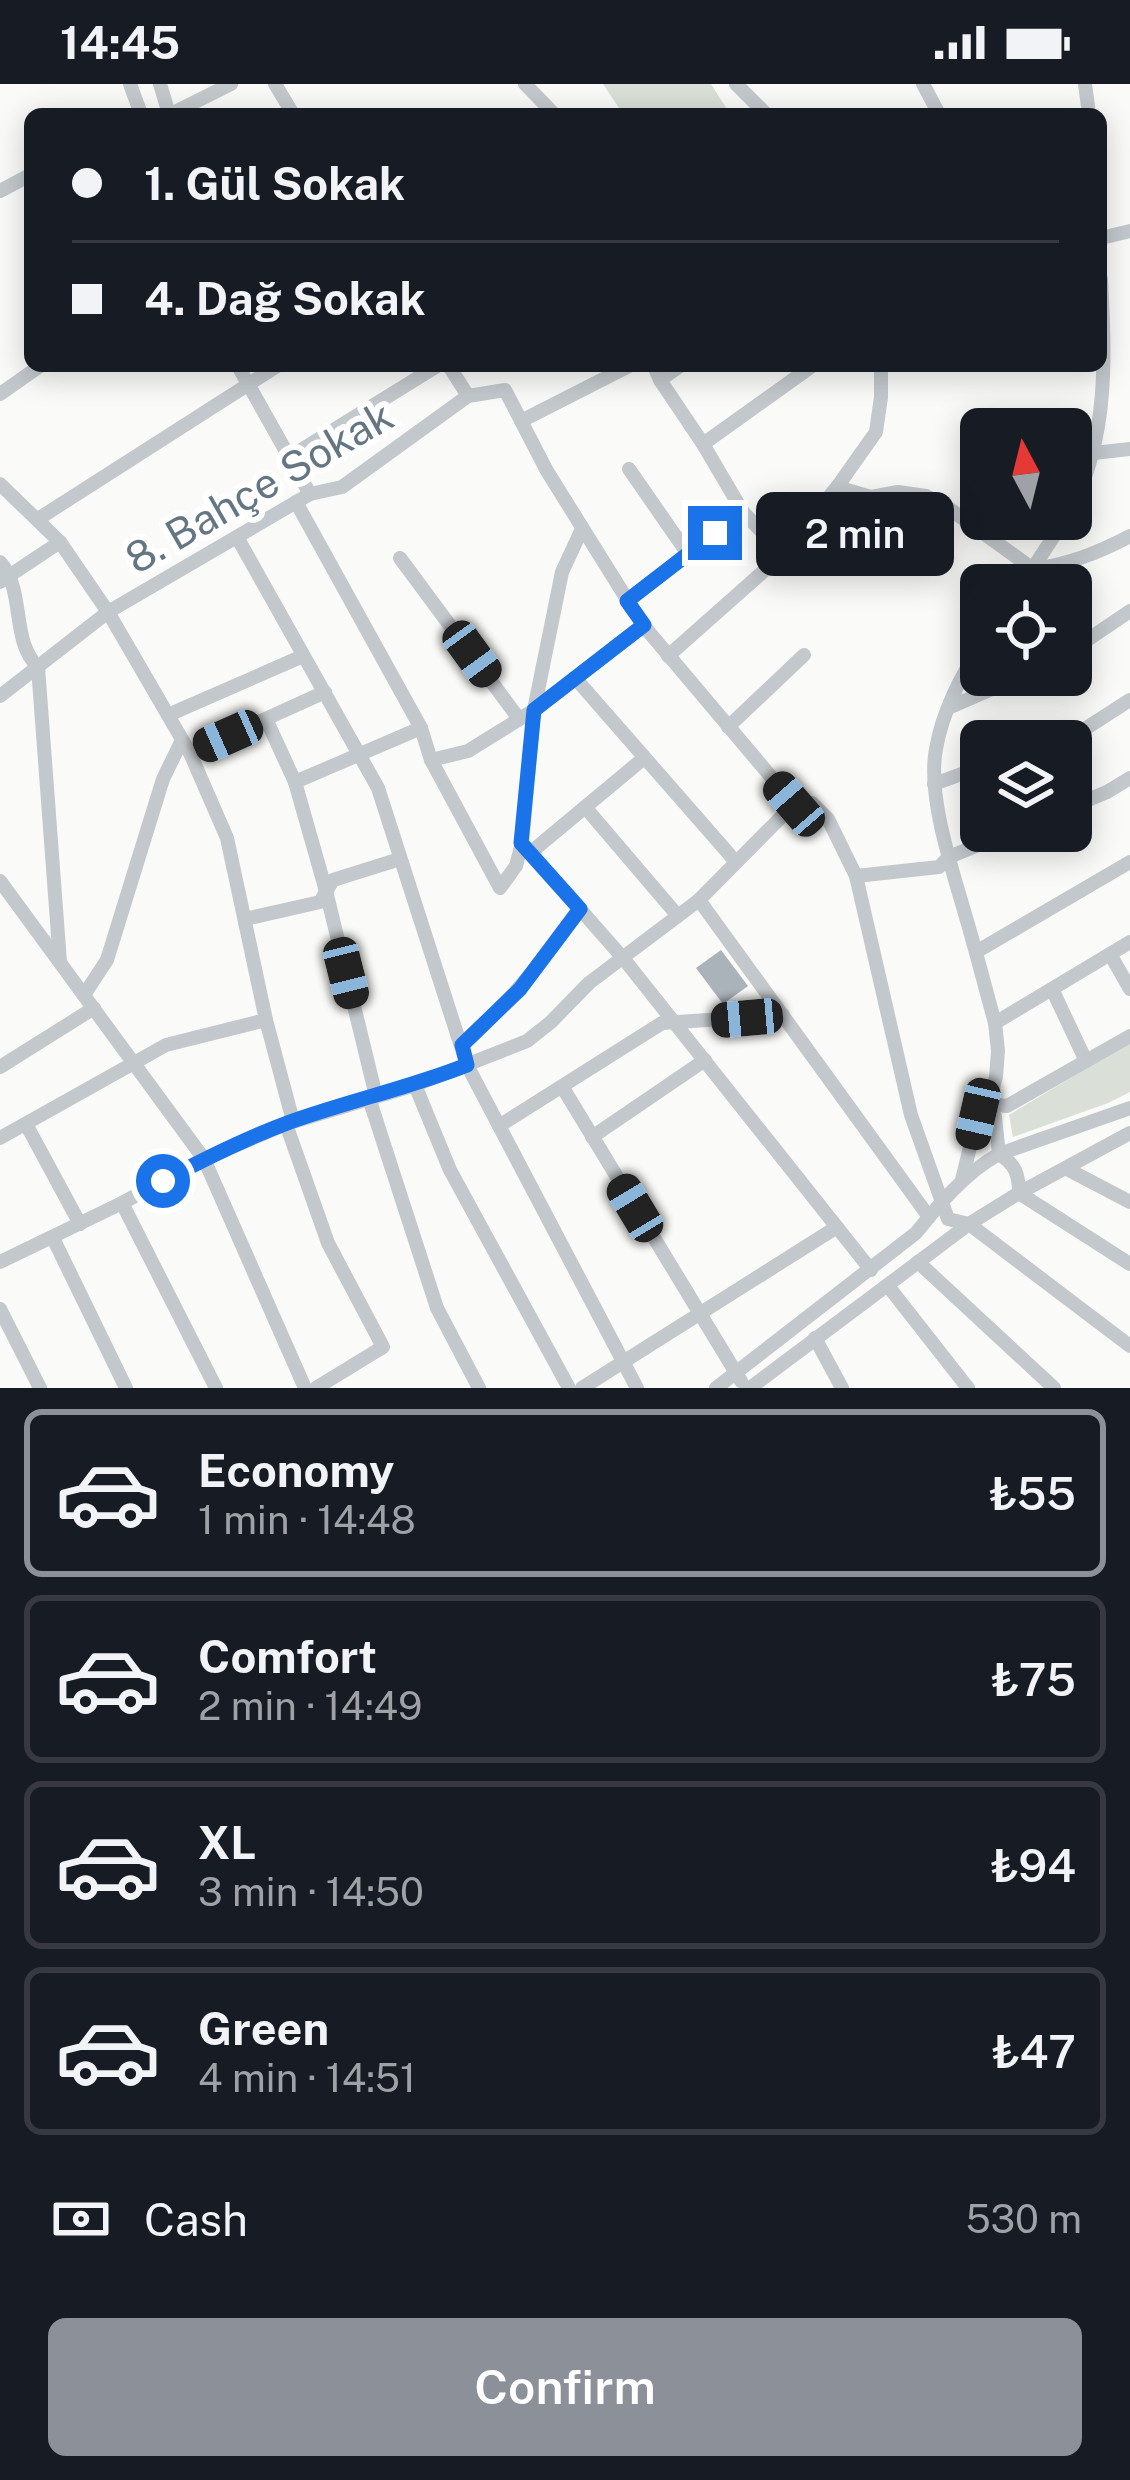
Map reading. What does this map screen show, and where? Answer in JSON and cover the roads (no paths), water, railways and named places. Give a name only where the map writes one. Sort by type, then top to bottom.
[{"type":"street","points":[[182,108],[231,84]]},
{"type":"street","points":[[525,84],[548,108]]},
{"type":"street","points":[[736,84],[760,108]]},
{"type":"street","points":[[3,387],[29,372]]},
{"type":"street","points":[[241,372],[290,457],[303,498],[421,728],[431,760],[500,888],[525,848],[534,710],[562,572],[582,529]]},
{"type":"street","points":[[38,519],[268,372]]},
{"type":"street","points":[[290,457],[427,372]]},
{"type":"street","points":[[453,372],[468,396]]},
{"type":"street","points":[[617,372],[521,421],[644,625],[794,804]]},
{"type":"street","points":[[703,443],[804,372]]},
{"type":"street","points":[[668,656],[783,554],[837,487],[876,432],[881,372]]},
{"type":"street","points":[[1092,458],[1104,372]]},
{"type":"street","points":[[657,373],[743,512],[783,554]]},
{"type":"street","name":"8. Bahçe Sokak","points":[[0,696],[108,612],[303,498],[342,487],[468,396],[505,390],[521,421]]},
{"type":"street","points":[[1094,453],[1130,449]]},
{"type":"street","points":[[629,469],[688,554]]},
{"type":"street","points":[[0,484],[60,542],[108,612],[186,747],[227,838],[290,1122],[328,1244],[383,1347],[316,1388]]},
{"type":"street","points":[[837,487],[871,497],[898,492],[926,496],[1026,564]]},
{"type":"street","points":[[627,601],[743,512]]},
{"type":"street","points":[[1065,564],[1130,536]]},
{"type":"street","points":[[236,537],[378,788],[467,1065],[637,1388]]},
{"type":"street","points":[[6,578],[60,542]]},
{"type":"street","points":[[400,558],[520,719]]},
{"type":"street","points":[[0,562],[26,656],[38,667],[60,962]]},
{"type":"street","points":[[1092,637],[1130,611]]},
{"type":"street","points":[[431,760],[468,751],[520,719],[644,625]]},
{"type":"street","points":[[728,728],[804,655]]},
{"type":"street","points":[[168,715],[303,656]]},
{"type":"street","points":[[576,679],[736,862]]},
{"type":"street","points":[[960,683],[935,748],[934,784],[995,1023],[997,1064],[988,1104],[978,1114],[962,1180]]},
{"type":"street","points":[[0,1067],[89,1002],[107,960],[163,779],[186,747],[325,692]]},
{"type":"street","points":[[949,708],[976,696]]},
{"type":"street","points":[[1092,724],[1130,700]]},
{"type":"street","points":[[266,718],[295,782],[326,891],[373,1097],[436,1307],[479,1388]]},
{"type":"street","points":[[295,782],[421,728]]},
{"type":"street","points":[[525,848],[644,758]]},
{"type":"street","points":[[934,784],[960,775]]},
{"type":"street","points":[[1092,798],[1130,778]]},
{"type":"street","points":[[0,1261],[204,1159],[290,1122],[416,1085],[527,1040],[589,983],[699,900],[794,804],[812,803],[828,819],[856,877],[911,1115],[948,1220],[969,1224],[1130,1346]]},
{"type":"street","points":[[585,807],[677,916]]},
{"type":"street","points":[[525,848],[623,958],[872,1270]]},
{"type":"street","points":[[856,877],[939,867],[961,852]]},
{"type":"street","points":[[245,919],[320,902],[333,880],[400,859]]},
{"type":"street","points":[[976,952],[1130,862]]},
{"type":"street","points":[[3,890],[204,1159],[305,1388]]},
{"type":"street","points":[[699,900],[929,1217]]},
{"type":"street","points":[[462,1045],[520,989],[580,909]]},
{"type":"street","points":[[995,1023],[1130,942]]},
{"type":"street","points":[[1110,954],[1130,989]]},
{"type":"street","points":[[1052,989],[1086,1061]]},
{"type":"street","points":[[499,1126],[662,1023],[783,1015]]},
{"type":"street","points":[[0,1138],[166,1046],[266,1020]]},
{"type":"street","points":[[988,1104],[1006,1106],[1130,1036]]},
{"type":"street","points":[[592,1137],[705,1060]]},
{"type":"street","points":[[416,1085],[450,1170],[569,1388]]},
{"type":"street","points":[[563,1088],[735,1374],[748,1388],[969,1224],[1130,1133]]},
{"type":"street","points":[[988,1104],[995,1117],[999,1154],[1016,1169],[1019,1192],[1130,1264]]},
{"type":"street","points":[[716,1388],[916,1233],[980,1164],[1130,1108]]},
{"type":"street","points":[[26,1124],[80,1224]]},
{"type":"street","points":[[1067,1169],[1130,1202]]},
{"type":"street","points":[[122,1203],[216,1388]]},
{"type":"street","points":[[582,1388],[837,1227]]},
{"type":"street","points":[[53,1238],[126,1388]]},
{"type":"street","points":[[918,1262],[1054,1388]]},
{"type":"street","points":[[888,1286],[968,1388]]},
{"type":"street","points":[[0,1309],[40,1388]]},
{"type":"street","points":[[815,1338],[842,1388]]}]
